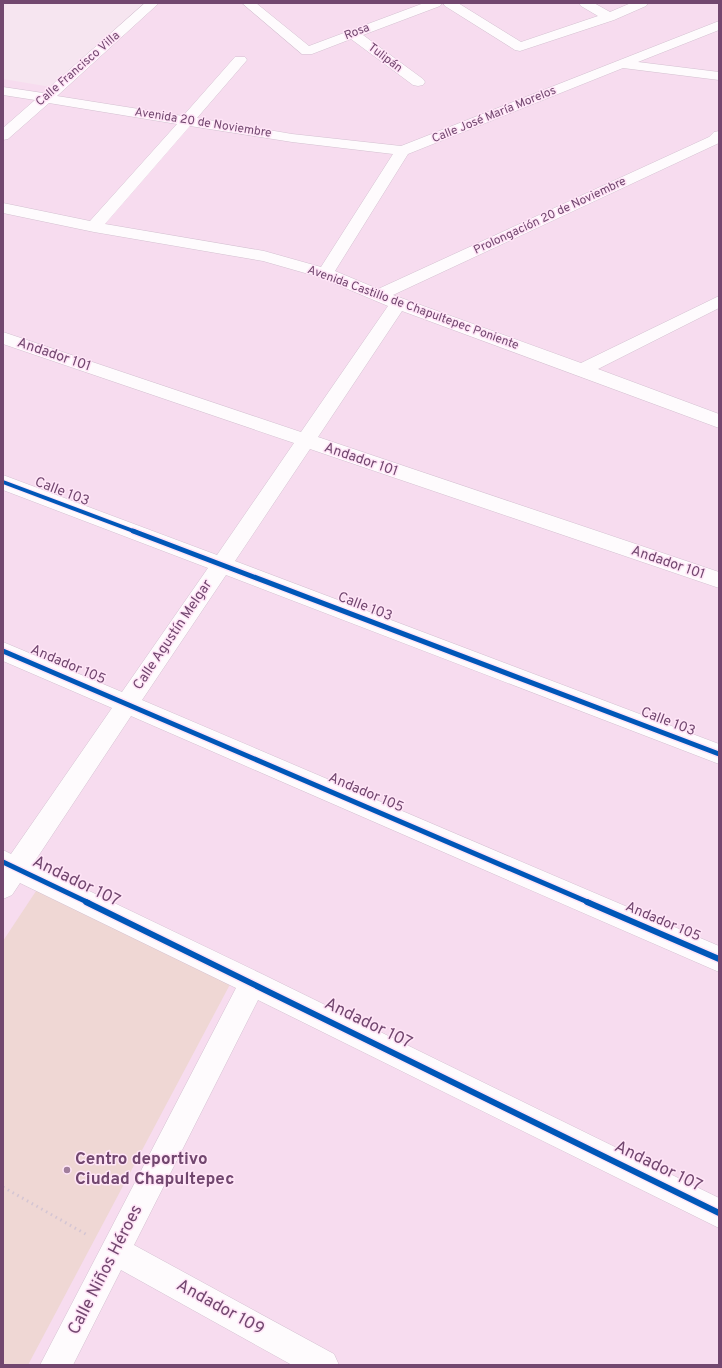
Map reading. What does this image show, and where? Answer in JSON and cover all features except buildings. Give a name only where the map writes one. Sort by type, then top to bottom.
[{"type":"street","name":"Calle Francisco Villa","points":[[3,136],[153,3]]},
{"type":"street","points":[[251,6],[269,3]]},
{"type":"street","name":"Rosa","points":[[251,6],[307,51],[353,34],[402,10],[436,3]]},
{"type":"street","points":[[449,3],[520,46],[608,17],[642,3]]},
{"type":"street","points":[[585,3],[608,17]]},
{"type":"street","name":"Calle José María Morelos","points":[[404,151],[719,25]]},
{"type":"street","name":"Tulipán","points":[[353,34],[418,82]]},
{"type":"street","points":[[94,227],[240,60]]},
{"type":"street","points":[[620,64],[719,76]]},
{"type":"street","name":"Avenida 20 de Noviembre","points":[[3,91],[292,138],[404,151]]},
{"type":"street","name":"Prolongación 20 de Noviembre","points":[[379,295],[714,140],[719,135]]},
{"type":"street","points":[[325,273],[404,151]]},
{"type":"street","name":"Avenida Castillo de Chapultepec Poniente","points":[[3,208],[94,227],[264,256],[325,273],[398,304],[582,370],[719,422]]},
{"type":"street","points":[[582,370],[719,301]]},
{"type":"street","name":"Calle Agustín Melgar","points":[[7,872],[127,703],[398,304]]},
{"type":"street","name":"Andador 101","points":[[3,338],[719,580]]},
{"type":"street","name":"Calle 103","points":[[3,482],[719,754]]},
{"type":"street","name":"Andador 105","points":[[3,651],[127,703],[719,959]]},
{"type":"street","name":"Andador 107","points":[[7,872],[253,983],[719,1213]]},
{"type":"street","name":"Calle Niños Héroes","points":[[56,1365],[253,983]]},
{"type":"street","name":"Andador 109","points":[[116,1251],[323,1365]]},
{"type":"path","points":[[3,1187],[116,1251]]},
{"type":"shaded area","points":[[153,3],[719,3],[719,1365],[3,1365],[3,79],[57,88]]},
{"type":"shaded area","name":"Centro deportivo Ciudad Chapultepec","points":[[42,882],[235,975],[28,1365],[3,1365],[3,941]]},
{"type":"cycle path","points":[[3,482],[719,754]]},
{"type":"cycle path","points":[[3,651],[719,959]]},
{"type":"cycle path","points":[[3,862],[253,983],[719,1213]]},
{"type":"place","name":"Centro deportivo Ciudad Chapultepec","points":[[67,1170]]}]
